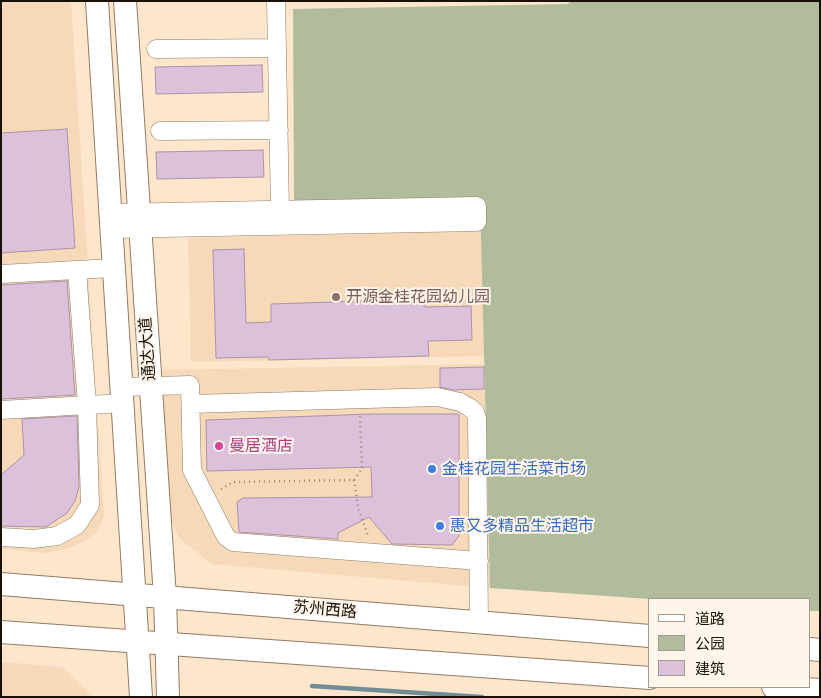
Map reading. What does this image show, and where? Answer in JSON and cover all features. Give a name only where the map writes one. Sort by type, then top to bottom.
[{"type":"main road","name":"通达大道","points":[[98,1],[141,697]]},
{"type":"main road","name":"通达大道","points":[[125,1],[165,597],[164,645],[168,697]]},
{"type":"main road","name":"苏州西路","points":[[1,584],[648,636]]},
{"type":"main road","points":[[1,632],[648,678]]},
{"type":"main road","points":[[789,688],[820,690]]},
{"type":"street","points":[[276,1],[279,130],[289,215]]},
{"type":"street","points":[[156,49],[277,48]]},
{"type":"street","points":[[160,131],[279,130]]},
{"type":"street","points":[[111,221],[289,215],[477,222],[476,206],[345,217]]},
{"type":"street","points":[[1,274],[114,268]]},
{"type":"street","points":[[1,537],[46,539],[67,532],[77,525],[90,505],[87,405],[77,270]]},
{"type":"street","points":[[1,410],[87,405],[151,386],[190,385],[192,470],[226,537],[233,542],[479,561]]},
{"type":"street","points":[[191,404],[437,397],[460,402],[475,412],[480,622]]},
{"type":"path","points":[[359,399],[362,469],[354,480],[358,507],[374,553]]},
{"type":"path","points":[[205,498],[234,482],[354,480]]},
{"type":"shaded area","points":[[1,1],[71,1],[104,517],[98,531],[85,541],[69,548],[47,553],[1,549]]},
{"type":"shaded area","name":"开源金桂花园幼儿园","points":[[481,231],[484,356],[191,362],[188,238]]},
{"type":"shaded area","points":[[484,364],[490,588],[212,564],[179,538],[169,514],[162,370]]},
{"type":"shaded area","points":[[1,662],[62,667],[94,697],[1,697]]},
{"type":"green space","points":[[572,1],[820,1],[820,611],[811,611],[811,598],[648,599],[490,588],[480,199],[294,202],[293,9],[567,4]]},
{"type":"building","points":[[262,65],[263,92],[156,94],[155,67]]},
{"type":"building","points":[[67,129],[75,248],[1,253],[1,133]]},
{"type":"building","points":[[263,150],[264,177],[157,179],[156,152]]},
{"type":"building","points":[[244,249],[246,323],[271,322],[271,304],[425,299],[425,307],[471,306],[472,340],[428,341],[429,356],[269,360],[268,357],[216,358],[213,250]]},
{"type":"building","points":[[67,281],[75,395],[1,399],[1,285]]},
{"type":"building","points":[[484,367],[484,389],[453,390],[440,387],[440,368]]},
{"type":"building","points":[[371,414],[459,414],[459,536],[452,545],[392,544],[369,517],[338,533],[338,539],[239,532],[237,502],[243,498],[372,497],[371,467],[207,471],[206,420]]},
{"type":"building","points":[[77,416],[79,487],[75,501],[67,513],[46,527],[1,526],[1,475],[24,455],[22,419]]},
{"type":"waterway","points":[[312,686],[482,697]]},
{"type":"place","name":"开源金桂花园幼儿园","points":[[336,297]]},
{"type":"place","name":"曼居酒店","points":[[219,446]]},
{"type":"place","name":"金桂花园生活菜市场","points":[[432,469]]},
{"type":"place","name":"惠又多精品生活超市","points":[[440,526]]}]
